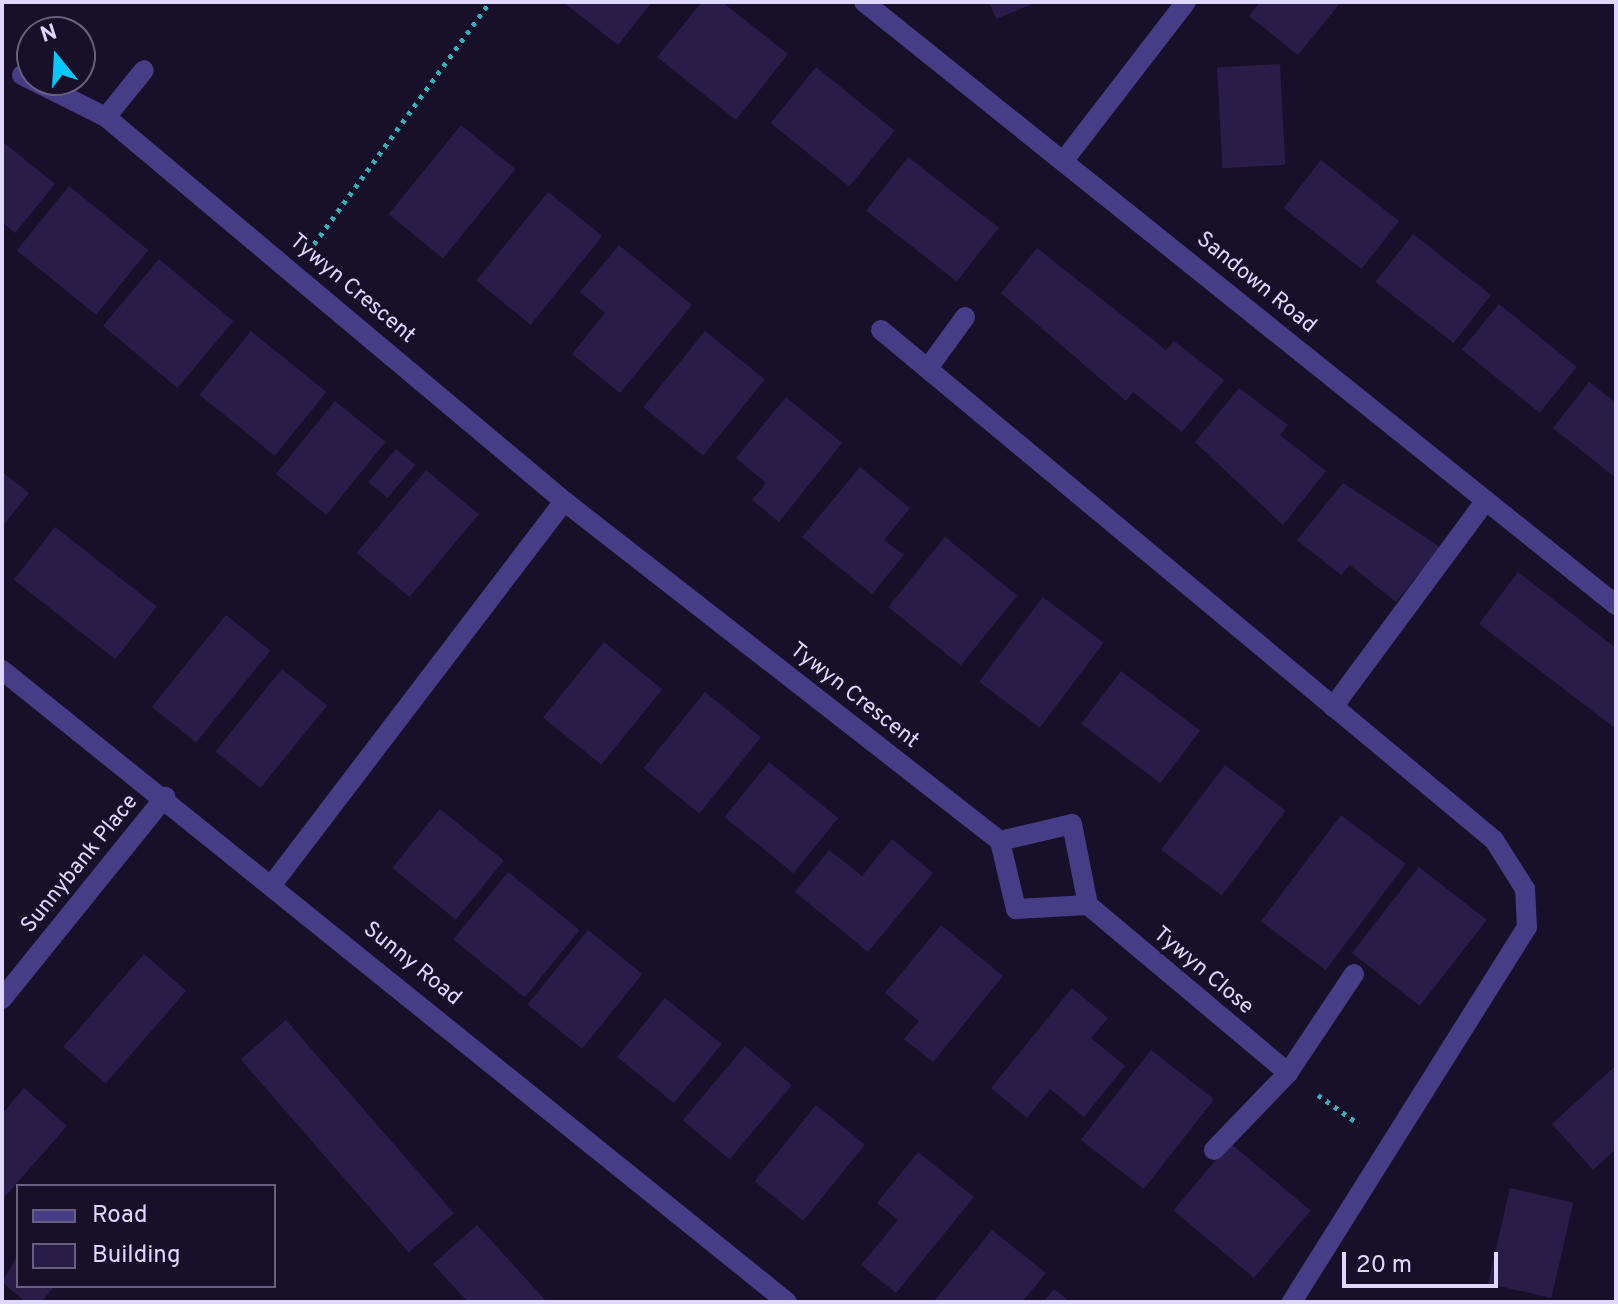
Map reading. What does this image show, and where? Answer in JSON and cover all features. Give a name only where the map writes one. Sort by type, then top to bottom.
[{"type":"street","name":"Sandown Road","points":[[864,2],[1065,159],[1616,605]]},
{"type":"street","points":[[1065,159],[1186,2]]},
{"type":"street","points":[[106,117],[144,70]]},
{"type":"street","name":"Tywyn Crescent","points":[[64,96],[106,117],[294,271],[564,501],[1000,841]]},
{"type":"street","points":[[928,368],[965,317]]},
{"type":"street","points":[[881,330],[1494,840],[1525,889],[1527,927],[1292,1302]]},
{"type":"street","points":[[1333,707],[1486,500]]},
{"type":"street","points":[[274,882],[564,501]]},
{"type":"street","name":"Sunny Road","points":[[2,670],[274,882],[787,1302]]},
{"type":"street","name":"Sunnybank Place","points":[[2,999],[165,797]]},
{"type":"street","points":[[1072,824],[1088,905],[1016,909],[1000,841],[1072,824]]},
{"type":"street","name":"Tywyn Close","points":[[1088,905],[1288,1073]]},
{"type":"street","points":[[1214,1150],[1288,1073],[1354,974]]},
{"type":"path","points":[[294,271],[490,2]]},
{"type":"path","points":[[1288,1073],[1390,1147]]},
{"type":"building","points":[[563,2],[652,2],[618,45]]},
{"type":"building","points":[[702,2],[722,2],[788,54],[736,120],[657,57]]},
{"type":"building","points":[[989,2],[1037,2],[996,19]]},
{"type":"building","points":[[1260,2],[1341,2],[1298,55],[1249,16]]},
{"type":"building","points":[[1280,64],[1285,165],[1222,168],[1217,67]]},
{"type":"building","points":[[816,67],[894,131],[849,187],[771,123]]},
{"type":"building","points":[[461,125],[515,169],[443,258],[389,214]]},
{"type":"building","points":[[2,141],[55,184],[15,233],[2,222]]},
{"type":"building","points":[[908,157],[999,228],[957,281],[866,211]]},
{"type":"building","points":[[1321,160],[1399,221],[1361,269],[1283,208]]},
{"type":"building","points":[[69,186],[148,250],[96,315],[17,251]]},
{"type":"building","points":[[548,192],[602,236],[531,325],[476,281]]},
{"type":"building","points":[[1413,234],[1491,295],[1453,343],[1375,282]]},
{"type":"building","points":[[619,245],[692,305],[620,393],[572,354],[605,313],[580,292]]},
{"type":"building","points":[[1037,248],[1166,350],[1174,341],[1224,380],[1182,432],[1133,392],[1126,401],[1001,293]]},
{"type":"building","points":[[159,259],[233,321],[177,388],[103,326]]},
{"type":"building","points":[[1499,304],[1577,367],[1540,413],[1462,350]]},
{"type":"building","points":[[251,331],[326,392],[275,456],[199,395]]},
{"type":"building","points":[[705,331],[765,379],[703,456],[643,407]]},
{"type":"building","points":[[1589,382],[1616,403],[1616,478],[1553,428]]},
{"type":"building","points":[[1239,388],[1288,425],[1280,435],[1326,471],[1283,525],[1195,442]]},
{"type":"building","points":[[786,397],[842,443],[779,522],[752,500],[766,483],[736,458]]},
{"type":"building","points":[[335,401],[386,442],[326,515],[276,474]]},
{"type":"building","points":[[396,449],[415,465],[388,498],[368,482]]},
{"type":"building","points":[[860,467],[910,508],[884,540],[904,555],[872,594],[802,537]]},
{"type":"building","points":[[426,470],[479,514],[409,597],[357,553]]},
{"type":"building","points":[[2,472],[29,493],[2,527]]},
{"type":"building","points":[[1343,483],[1440,547],[1396,602],[1350,565],[1341,575],[1297,540]]},
{"type":"building","points":[[55,527],[157,606],[115,659],[14,580]]},
{"type":"building","points":[[945,537],[1017,596],[961,665],[888,607]]},
{"type":"building","points":[[1518,572],[1616,648],[1616,729],[1479,624]]},
{"type":"building","points":[[1043,597],[1104,643],[1040,727],[979,682]]},
{"type":"building","points":[[226,615],[270,651],[196,743],[152,707]]},
{"type":"building","points":[[604,642],[662,689],[601,765],[543,717]]},
{"type":"building","points":[[282,669],[327,706],[260,788],[215,751]]},
{"type":"building","points":[[1121,671],[1200,731],[1160,783],[1081,724]]},
{"type":"building","points":[[705,692],[761,737],[699,813],[643,768]]},
{"type":"building","points":[[769,762],[838,818],[793,873],[724,817]]},
{"type":"building","points":[[1225,765],[1286,811],[1222,895],[1161,850]]},
{"type":"building","points":[[440,809],[504,861],[456,920],[392,868]]},
{"type":"building","points":[[1341,815],[1406,864],[1326,970],[1261,921]]},
{"type":"building","points":[[892,839],[933,873],[868,952],[795,892],[829,850],[862,876]]},
{"type":"building","points":[[1419,867],[1487,920],[1420,1006],[1352,953]]},
{"type":"building","points":[[508,872],[579,930],[525,998],[453,940]]},
{"type":"building","points":[[941,925],[1003,976],[933,1062],[904,1039],[919,1021],[885,993]]},
{"type":"building","points":[[588,930],[642,974],[582,1049],[528,1005]]},
{"type":"building","points":[[144,954],[186,991],[106,1084],[63,1047]]},
{"type":"building","points":[[1072,988],[1108,1018],[1091,1038],[1125,1066],[1084,1117],[1050,1089],[1027,1118],[991,1088]]},
{"type":"building","points":[[665,998],[722,1044],[674,1103],[617,1057]]},
{"type":"building","points":[[286,1020],[454,1213],[409,1253],[241,1059]]},
{"type":"building","points":[[745,1046],[792,1085],[729,1160],[683,1120]]},
{"type":"building","points":[[1151,1050],[1214,1099],[1144,1189],[1081,1140]]},
{"type":"building","points":[[1614,1067],[1616,1149],[1593,1170],[1552,1124]]},
{"type":"building","points":[[24,1088],[67,1126],[2,1200],[2,1114]]},
{"type":"building","points":[[816,1105],[865,1145],[803,1221],[754,1181]]},
{"type":"building","points":[[1230,1143],[1310,1210],[1254,1278],[1173,1210]]},
{"type":"building","points":[[918,1152],[974,1197],[896,1293],[861,1265],[898,1220],[877,1203]]},
{"type":"building","points":[[1510,1188],[1573,1203],[1551,1298],[1488,1283]]},
{"type":"building","points":[[477,1225],[547,1302],[468,1302],[433,1264]]},
{"type":"building","points":[[992,1230],[1046,1273],[1022,1302],[933,1302]]},
{"type":"building","points":[[16,1258],[16,1288],[53,1288],[41,1302],[26,1302],[2,1282]]},
{"type":"building","points":[[1054,1289],[1070,1302],[1043,1302]]}]
